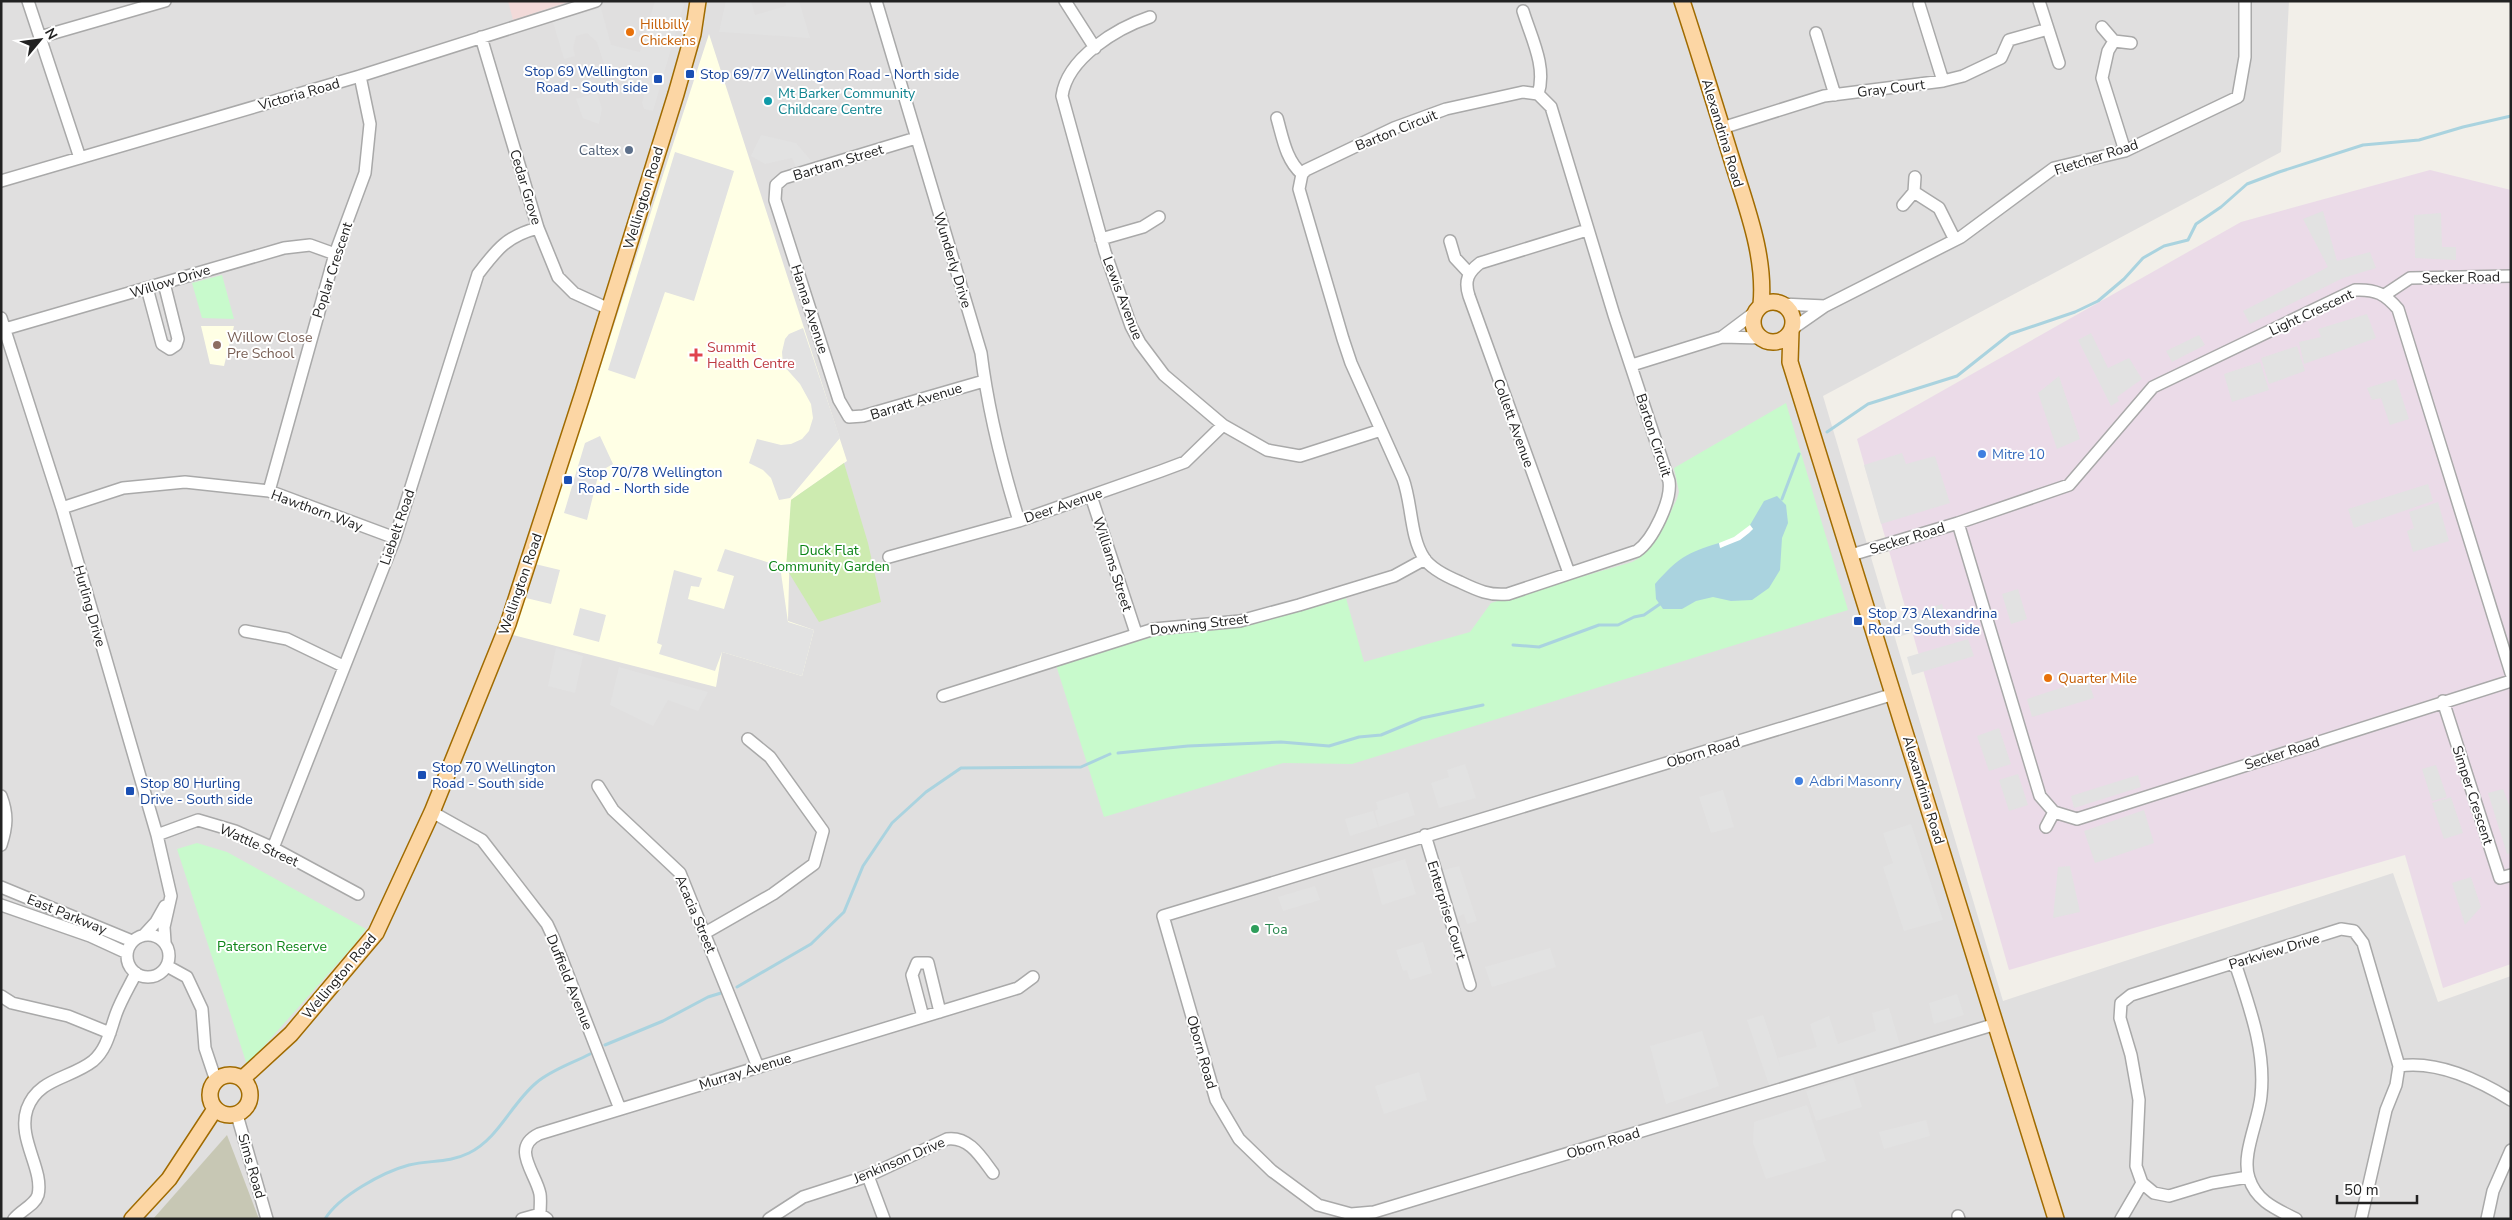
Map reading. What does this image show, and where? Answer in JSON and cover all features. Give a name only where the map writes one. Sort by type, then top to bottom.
[{"type":"main road","name":"Wellington Road","points":[[242,1079],[291,1034],[376,933],[432,812],[508,624],[609,309],[693,34],[698,1]]},
{"type":"main road","name":"Wellington Road","points":[[693,34],[698,29],[707,1]]},
{"type":"main road","name":"Alexandrina Road","points":[[1682,1],[1748,211],[1763,288],[1758,309]]},
{"type":"main road","name":"Alexandrina Road","points":[[1760,266],[1780,303]]},
{"type":"main road","points":[[1763,340],[1777,342],[1787,336],[1791,330],[1790,312],[1780,303],[1758,309],[1753,326],[1763,340],[1790,362]]},
{"type":"main road","name":"Alexandrina Road","points":[[1791,330],[1790,362],[2056,1219]]},
{"type":"main road","points":[[226,1075],[242,1079],[247,1084],[250,1095],[247,1107],[237,1114],[225,1115],[216,1110],[210,1098],[212,1086],[216,1081],[226,1075]]},
{"type":"main road","points":[[132,1219],[169,1179],[216,1110]]},
{"type":"street","points":[[28,1],[80,158]]},
{"type":"street","points":[[40,37],[165,1]]},
{"type":"street","name":"Victoria Road","points":[[1,181],[360,76],[596,1]]},
{"type":"street","name":"Wunderly Drive","points":[[876,1],[981,353],[984,381],[1001,462],[1019,521]]},
{"type":"street","points":[[1065,1],[1095,48]]},
{"type":"street","points":[[2039,1],[2059,63]]},
{"type":"street","name":"Fletcher Road","points":[[1791,330],[1825,306],[1955,240],[2054,168],[2125,151],[2238,97],[2245,57],[2245,1]]},
{"type":"street","points":[[1919,4],[1943,81]]},
{"type":"street","points":[[1523,11],[1542,71],[1542,82],[1538,94]]},
{"type":"street","name":"Lewis Avenue","points":[[1150,17],[1130,24],[1095,48],[1071,70],[1062,96],[1101,239],[1131,326],[1140,343],[1164,375],[1223,425],[1267,450],[1300,456],[1381,430]]},
{"type":"street","points":[[2102,27],[2114,41],[2130,43]]},
{"type":"street","name":"Gray Court","points":[[1722,128],[1834,95],[1943,81],[1963,76],[2001,58],[2009,40],[2048,29]]},
{"type":"street","points":[[1816,33],[1834,95]]},
{"type":"street","name":"Cedar Grove","points":[[481,37],[538,228],[558,277],[574,293],[609,309]]},
{"type":"street","points":[[2114,41],[2108,51],[2102,78],[2125,151]]},
{"type":"street","name":"Poplar Crescent","points":[[269,491],[335,254],[365,172],[370,124],[360,76]]},
{"type":"street","name":"Barton Circuit","points":[[1302,174],[1317,164],[1394,128],[1446,109],[1523,92],[1538,94],[1551,107],[1587,230],[1671,491],[1656,526],[1640,548],[1508,594],[1490,595],[1450,577],[1424,559]]},
{"type":"street","points":[[1277,118],[1288,156],[1293,166],[1302,174],[1301,200],[1343,339],[1381,430],[1404,479],[1410,497],[1415,532],[1424,559]]},
{"type":"street","name":"Bartram Street","points":[[775,200],[776,185],[784,178],[916,138]]},
{"type":"street","points":[[1903,205],[1914,192],[1915,177]]},
{"type":"street","points":[[1914,192],[1939,208],[1955,240]]},
{"type":"street","name":"Hanna Avenue","points":[[775,200],[839,400],[849,417]]},
{"type":"street","points":[[1101,239],[1143,226],[1159,217]]},
{"type":"street","name":"Liebelt Road","points":[[273,848],[343,666],[395,538],[478,274],[499,246],[519,233],[538,228]]},
{"type":"street","points":[[1450,241],[1456,258],[1469,273],[1480,263],[1587,230]]},
{"type":"street","name":"Willow Drive","points":[[5,329],[268,252],[298,245],[310,246],[335,254]]},
{"type":"street","name":"Collett Avenue","points":[[1469,273],[1466,282],[1469,296],[1568,573]]},
{"type":"street","name":"Secker Road","points":[[2386,294],[2410,278],[2511,276]]},
{"type":"street","points":[[147,288],[162,344],[170,349],[176,345],[178,339],[164,283]]},
{"type":"street","name":"Light Crescent","points":[[1958,523],[2069,486],[2154,387],[2355,290],[2370,289],[2386,294]]},
{"type":"street","points":[[2386,294],[2398,309],[2511,673]]},
{"type":"street","name":"Fletcher Road","points":[[1780,303],[1825,306]]},
{"type":"street","points":[[1632,365],[1722,337],[1758,309]]},
{"type":"street","name":"Hurling Drive","points":[[1,318],[62,508],[157,835],[171,896],[164,927],[165,942]]},
{"type":"street","points":[[1722,337],[1763,340]]},
{"type":"street","name":"Barratt Avenue","points":[[849,417],[863,416],[984,381]]},
{"type":"street","name":"Deer Avenue","points":[[889,557],[1019,521],[1185,462],[1223,425]]},
{"type":"street","name":"Hawthorn Way","points":[[62,508],[123,488],[185,482],[269,491],[395,538]]},
{"type":"street","name":"Williams Street","points":[[1090,496],[1136,633]]},
{"type":"street","name":"Secker Road","points":[[1851,555],[1958,523],[2040,796],[2054,812],[2077,819],[2443,701],[2511,681]]},
{"type":"street","name":"Downing Street","points":[[943,696],[1136,633],[1176,625],[1240,621],[1394,576],[1424,559]]},
{"type":"street","points":[[245,631],[287,639],[343,666]]},
{"type":"street","name":"Oborn Road","points":[[1894,694],[1163,916],[1216,1100],[1227,1122],[1239,1139],[1272,1171],[1318,1204],[1350,1214],[1374,1212],[1996,1024]]},
{"type":"street","name":"Simper Crescent","points":[[2443,701],[2500,878],[2511,875]]},
{"type":"street","points":[[705,933],[773,894],[814,864],[823,830],[770,756],[748,739]]},
{"type":"street","name":"Acacia Street","points":[[598,786],[613,810],[680,873],[758,1067]]},
{"type":"street","points":[[1,796],[6,810],[6,828],[1,845]]},
{"type":"street","name":"Duffield Avenue","points":[[432,812],[482,840],[547,924],[620,1109]]},
{"type":"street","points":[[2046,826],[2054,812]]},
{"type":"street","name":"Wattle Street","points":[[157,835],[198,820],[235,832],[273,848],[358,894]]},
{"type":"street","name":"Enterprise Court","points":[[1425,835],[1470,985]]},
{"type":"street","name":"East Parkway","points":[[1,887],[132,941]]},
{"type":"street","points":[[144,934],[156,936],[165,942],[169,954],[167,966],[162,972],[149,977],[136,973],[129,964],[127,954],[132,941],[144,934],[156,922],[171,896]]},
{"type":"street","name":"East Parkway","points":[[1,905],[90,936],[127,954]]},
{"type":"street","name":"Parkview Drive","points":[[2142,1183],[2136,1166],[2139,1100],[2131,1054],[2120,1018],[2122,1002],[2131,995],[2341,930],[2354,931],[2363,943],[2399,1066]]},
{"type":"street","points":[[924,1017],[912,975],[918,963],[928,963],[940,1012]]},
{"type":"street","points":[[2235,963],[2253,1019],[2261,1055],[2262,1096],[2249,1152],[2248,1177],[2256,1192],[2269,1205],[2296,1219]]},
{"type":"street","points":[[167,966],[187,977],[202,1009],[205,1048],[216,1081]]},
{"type":"street","points":[[14,1219],[20,1211],[31,1205],[38,1195],[37,1176],[30,1155],[24,1124],[31,1100],[48,1083],[92,1062],[104,1047],[116,1014],[136,973]]},
{"type":"street","name":"Murray Avenue","points":[[544,1216],[540,1194],[525,1156],[525,1147],[530,1138],[1018,988],[1034,977]]},
{"type":"street","points":[[1,996],[12,1003],[68,1016],[110,1033]]},
{"type":"street","points":[[2361,1219],[2386,1110],[2396,1085],[2399,1066],[2416,1063],[2435,1066],[2491,1088],[2511,1100]]},
{"type":"street","name":"Sims Road","points":[[237,1114],[267,1219]]},
{"type":"street","name":"Jenkinson Drive","points":[[769,1219],[803,1197],[868,1176],[947,1139],[956,1137],[964,1140],[977,1152],[993,1173]]},
{"type":"street","points":[[2487,1219],[2493,1191],[2511,1150]]},
{"type":"street","points":[[868,1176],[884,1219]]},
{"type":"street","points":[[2121,1218],[2142,1183],[2154,1193],[2169,1196],[2212,1182],[2248,1177]]},
{"type":"street","points":[[522,1219],[544,1216]]},
{"type":"shaded area","points":[[1,1],[2289,1],[2281,152],[1823,396],[2003,1001],[2393,873],[2438,1002],[2511,976],[2511,1219],[1,1219]]},
{"type":"shaded area","points":[[508,1],[571,1],[513,20]]},
{"type":"shaded area","points":[[655,1],[677,1],[684,4],[653,111],[644,109],[642,103],[647,85],[616,76],[614,68],[606,70],[597,42],[587,33],[576,36],[573,48],[575,56],[564,59],[553,22],[601,8],[611,45],[640,52]]},
{"type":"shaded area","points":[[726,1],[751,1],[755,15],[786,6],[785,1],[799,1],[810,38],[719,32]]},
{"type":"shaded area","points":[[709,34],[847,461],[791,500],[788,621],[814,630],[802,676],[722,652],[716,687],[513,635]]},
{"type":"shaded area","points":[[597,93],[602,109],[599,124],[583,118],[576,99]]},
{"type":"shaded area","points":[[761,135],[796,143],[814,164],[797,169],[792,158],[765,164],[751,156]]},
{"type":"shaded area","points":[[675,152],[734,171],[694,301],[665,292],[635,379],[608,370]]},
{"type":"shaded area","points":[[2430,170],[2511,190],[2511,964],[2443,988],[2405,855],[2009,970],[1857,439],[2241,222]]},
{"type":"shaded area","points":[[2323,211],[2337,261],[2370,252],[2376,268],[2343,278],[2250,324],[2243,311],[2328,267],[2303,219]]},
{"type":"shaded area","points":[[2441,213],[2442,247],[2456,247],[2456,260],[2415,258],[2414,215]]},
{"type":"shaded area","points":[[2367,314],[2376,338],[2304,364],[2299,342],[2321,337],[2318,329]]},
{"type":"shaded area","name":"Willow Close Pre School","points":[[201,326],[234,326],[224,366],[210,364]]},
{"type":"shaded area","points":[[803,328],[840,438],[790,498],[779,500],[771,478],[763,470],[749,463],[757,439],[781,445],[791,444],[802,439],[809,431],[813,418],[811,404],[800,384],[783,365],[782,352],[785,339],[789,334]]},
{"type":"shaded area","points":[[2091,333],[2108,368],[2129,358],[2142,379],[2117,397],[2119,401],[2111,406],[2078,340]]},
{"type":"shaded area","points":[[2199,335],[2205,345],[2172,362],[2166,351]]},
{"type":"shaded area","points":[[2297,346],[2305,371],[2269,384],[2261,358]]},
{"type":"shaded area","points":[[2260,362],[2269,390],[2232,402],[2224,374]]},
{"type":"shaded area","points":[[2059,376],[2080,439],[2057,449],[2038,393]]},
{"type":"shaded area","points":[[2396,379],[2409,419],[2390,425],[2381,398],[2372,400],[2367,388]]},
{"type":"shaded area","points":[[600,436],[613,464],[599,472],[587,520],[564,513],[585,443]]},
{"type":"shaded area","points":[[1902,453],[1906,464],[1935,456],[1950,503],[1881,524],[1864,465]]},
{"type":"shaded area","points":[[2428,484],[2433,501],[2354,528],[2348,509]]},
{"type":"shaded area","points":[[2438,502],[2449,541],[2413,552],[2407,531],[2414,528],[2409,512]]},
{"type":"shaded area","points":[[725,549],[780,566],[788,622],[814,630],[802,676],[722,652],[715,671],[659,654],[662,645],[657,643],[674,570],[702,578],[699,587],[691,586],[688,599],[724,609],[734,576],[717,571]]},
{"type":"shaded area","points":[[535,564],[560,570],[551,604],[526,598]]},
{"type":"shaded area","points":[[2018,589],[2027,619],[2011,624],[2002,594]]},
{"type":"shaded area","points":[[1942,604],[1947,622],[1898,637],[1893,619]]},
{"type":"shaded area","points":[[580,608],[606,615],[599,642],[573,635]]},
{"type":"shaded area","points":[[1968,639],[1974,656],[1912,675],[1907,657]]},
{"type":"shaded area","points":[[556,648],[583,656],[575,693],[548,686]]},
{"type":"shaded area","points":[[619,667],[708,692],[698,711],[668,700],[653,726],[610,705]]},
{"type":"shaded area","points":[[2088,679],[2094,698],[2032,717],[2027,699]]},
{"type":"shaded area","points":[[1999,728],[2011,764],[1989,771],[1977,736]]},
{"type":"shaded area","points":[[1465,764],[1476,798],[1439,808],[1431,783],[1449,777],[1447,770]]},
{"type":"shaded area","points":[[2436,765],[2447,797],[2432,801],[2422,769]]},
{"type":"shaded area","points":[[2018,774],[2028,805],[2009,811],[1999,780]]},
{"type":"shaded area","points":[[2138,775],[2141,787],[2074,808],[2071,796]]},
{"type":"shaded area","points":[[2503,789],[2511,810],[2511,853],[2507,854],[2488,793]]},
{"type":"shaded area","points":[[1723,790],[1734,827],[1711,833],[1699,797]]},
{"type":"shaded area","points":[[1408,792],[1415,815],[1379,827],[1375,811],[1378,809],[1376,802]]},
{"type":"shaded area","points":[[2451,797],[2463,833],[2444,839],[2432,803]]},
{"type":"shaded area","points":[[2144,810],[2154,843],[2095,863],[2084,831]]},
{"type":"shaded area","points":[[1373,811],[1378,827],[1350,836],[1345,819]]},
{"type":"shaded area","points":[[1911,824],[1943,920],[1904,931],[1883,867],[1893,863],[1883,833]]},
{"type":"shaded area","points":[[1405,859],[1416,894],[1382,905],[1372,869]]},
{"type":"shaded area","points":[[1459,866],[1477,921],[1467,924],[1464,914],[1455,918],[1440,871]]},
{"type":"shaded area","points":[[2070,866],[2080,912],[2053,918],[2058,867]]},
{"type":"shaded area","points":[[2471,877],[2481,907],[2465,925],[2452,883]]},
{"type":"shaded area","points":[[1315,886],[1320,900],[1283,911],[1278,897]]},
{"type":"shaded area","points":[[1423,942],[1432,973],[1410,980],[1407,970],[1403,971],[1396,950]]},
{"type":"shaded area","points":[[1550,948],[1556,967],[1492,987],[1485,967]]},
{"type":"shaded area","points":[[1957,994],[1964,1015],[1934,1024],[1929,1003]]},
{"type":"shaded area","points":[[1889,1008],[1900,1045],[1769,1085],[1747,1020],[1763,1015],[1781,1069],[1778,1058],[1817,1047],[1810,1024],[1829,1016],[1838,1044],[1876,1031],[1872,1013]]},
{"type":"shaded area","points":[[1702,1031],[1719,1086],[1666,1104],[1650,1046]]},
{"type":"shaded area","points":[[1419,1072],[1427,1100],[1384,1114],[1375,1086]]},
{"type":"shaded area","points":[[1853,1077],[1862,1107],[1816,1121],[1806,1091]]},
{"type":"shaded area","points":[[1807,1105],[1826,1161],[1766,1179],[1753,1143],[1754,1122]]},
{"type":"shaded area","points":[[1926,1120],[1930,1136],[1884,1149],[1879,1132]]},
{"type":"shaded area","points":[[227,1135],[259,1219],[153,1219]]},
{"type":"green space","points":[[222,275],[234,319],[202,318],[192,283]]},
{"type":"green space","points":[[1786,403],[1848,610],[1352,764],[1283,763],[1104,817],[1056,665],[1156,636],[1243,627],[1346,598],[1364,662],[1470,632],[1491,603],[1632,562],[1640,557],[1654,543],[1677,499],[1679,492],[1674,468]]},
{"type":"green space","name":"Duck Flat Community Garden","points":[[844,463],[868,543],[881,602],[819,622],[786,568],[791,500]]},
{"type":"green space","name":"Paterson Reserve","points":[[197,843],[227,852],[366,929],[354,945],[247,1065],[177,849]]},
{"type":"water","points":[[1777,496],[1786,505],[1788,523],[1782,538],[1780,570],[1769,588],[1752,600],[1731,601],[1713,597],[1696,601],[1682,609],[1663,609],[1656,599],[1655,584],[1670,568],[1683,557],[1719,543],[1721,548],[1753,529],[1750,525],[1764,501]]},
{"type":"pier","points":[[1750,525],[1753,529],[1740,540],[1720,548],[1719,543],[1734,537]]},
{"type":"waterway","points":[[1827,432],[1868,404],[1957,376],[2010,334],[2075,312],[2098,301],[2124,279],[2143,258],[2164,246],[2188,240],[2196,224],[2221,207],[2247,184],[2363,145],[2419,140],[2511,116]]},
{"type":"waterway","points":[[1782,499],[1799,454]]},
{"type":"waterway","points":[[1513,645],[1539,647],[1599,625],[1618,625],[1634,617],[1644,615],[1660,604]]},
{"type":"waterway","points":[[1118,753],[1188,746],[1281,742],[1329,746],[1359,737],[1381,735],[1422,718],[1483,705]]},
{"type":"waterway","points":[[737,987],[811,944],[844,912],[863,866],[892,823],[926,792],[961,768],[1081,767],[1110,754]]},
{"type":"waterway","points":[[605,1045],[663,1021],[708,997],[721,993]]},
{"type":"waterway","points":[[325,1219],[340,1202],[362,1186],[387,1173],[409,1165],[462,1156],[479,1147],[489,1139],[527,1091],[536,1083],[555,1070],[590,1054]]},
{"type":"place","name":"Hillbilly Chickens","points":[[630,32]]},
{"type":"place","name":"Stop 69/77 Wellington Road - North side","points":[[690,74]]},
{"type":"place","name":"Stop 69 Wellington Road - South side","points":[[658,79]]},
{"type":"place","name":"Mt Barker Community Childcare Centre","points":[[768,101]]},
{"type":"place","name":"Caltex","points":[[629,150]]},
{"type":"place","name":"Willow Close Pre School","points":[[217,345]]},
{"type":"place","name":"Summit Health Centre","points":[[696,355]]},
{"type":"place","name":"Mitre 10","points":[[1982,454]]},
{"type":"place","name":"Stop 70/78 Wellington Road - North side","points":[[568,480]]},
{"type":"place","name":"Stop 73 Alexandrina Road - South side","points":[[1858,621]]},
{"type":"place","name":"Quarter Mile","points":[[2048,678]]},
{"type":"place","name":"Stop 70 Wellington Road - South side","points":[[422,775]]},
{"type":"place","name":"Adbri Masonry","points":[[1799,781]]},
{"type":"place","name":"Stop 80 Hurling Drive - South side","points":[[130,791]]},
{"type":"place","name":"Toa","points":[[1255,929]]}]
